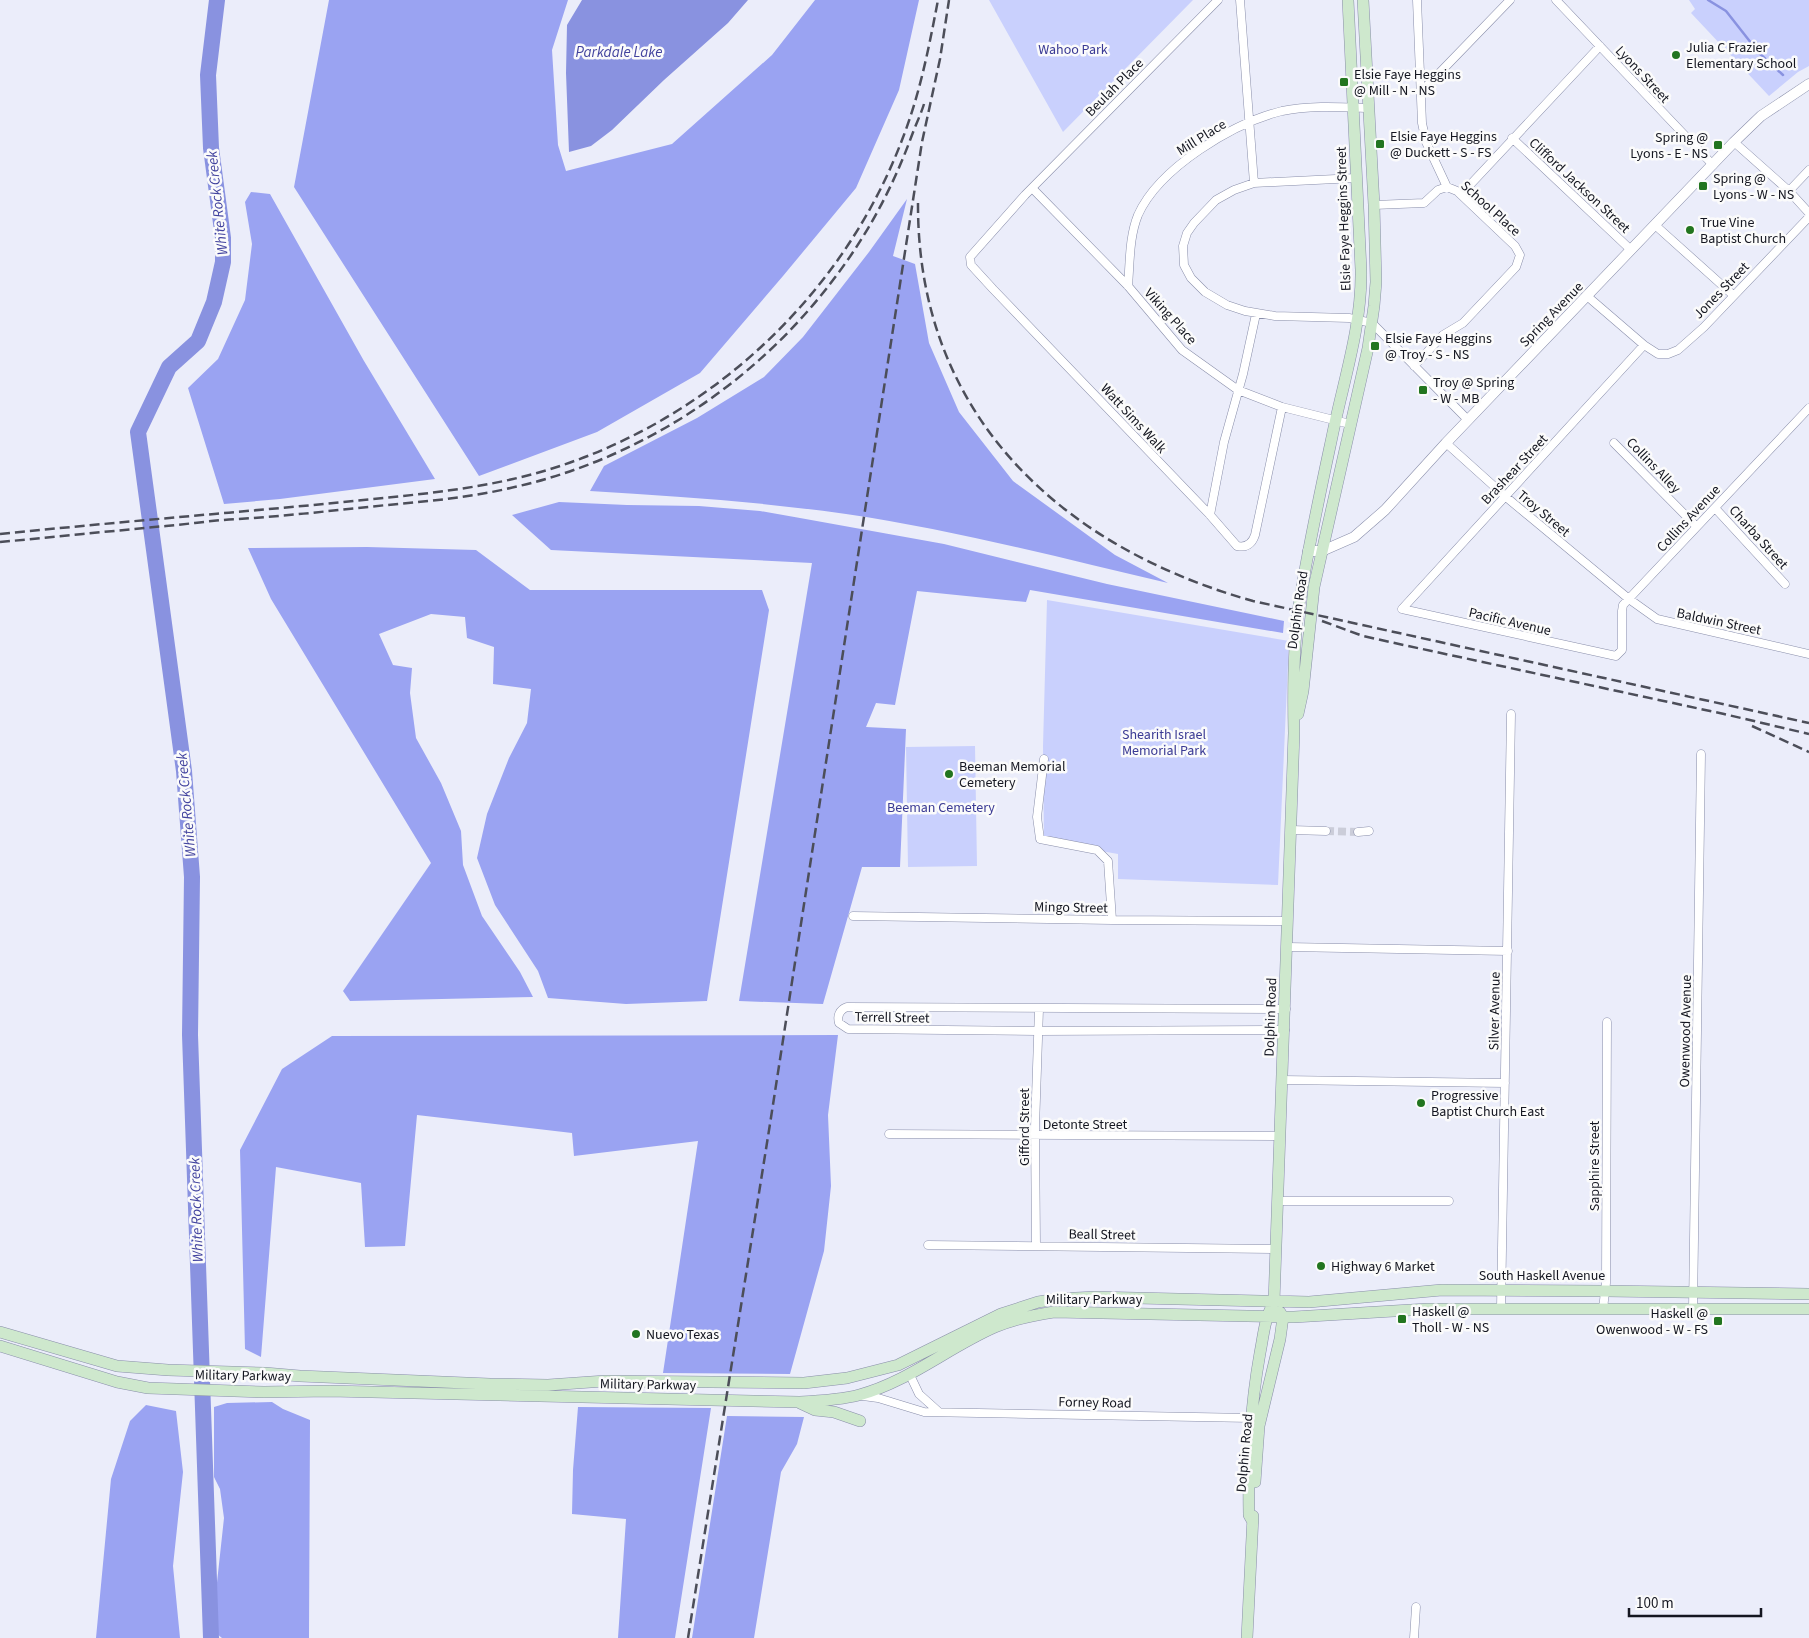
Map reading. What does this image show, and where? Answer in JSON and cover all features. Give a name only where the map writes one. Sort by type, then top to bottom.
[{"type":"main road","name":"Elsie Faye Heggins Street","points":[[1308,551],[1358,320],[1361,283],[1348,0]]},
{"type":"main road","points":[[1322,551],[1372,323],[1376,282],[1374,205],[1363,0]]},
{"type":"main road","name":"Dolphin Road","points":[[1253,1522],[1249,1515],[1249,1435],[1266,1316],[1274,1302],[1288,947],[1294,733],[1293,686],[1298,620],[1308,551]]},
{"type":"main road","name":"Dolphin Road","points":[[1294,733],[1303,690],[1311,605],[1322,551]]},
{"type":"main road","name":"South Haskell Avenue","points":[[1274,1302],[1332,1301],[1427,1291],[1501,1290],[1809,1294]]},
{"type":"main road","points":[[1427,1291],[1427,1309]]},
{"type":"main road","name":"Military Parkway","points":[[0,1332],[117,1366],[168,1370],[265,1372],[362,1379],[490,1384],[548,1385],[605,1381],[804,1383],[847,1378],[898,1365],[988,1320],[1016,1308],[1038,1302],[1095,1297],[1274,1302]]},
{"type":"main road","points":[[1274,1302],[1283,1317],[1313,1317],[1427,1309],[1809,1309]]},
{"type":"main road","name":"Military Parkway","points":[[0,1346],[117,1382],[148,1388],[264,1392],[361,1392],[799,1402],[859,1395],[909,1373],[992,1328],[1020,1318],[1039,1314],[1054,1312],[1283,1317]]},
{"type":"main road","name":"Dolphin Road","points":[[1247,1638],[1259,1426],[1280,1339],[1283,1317]]},
{"type":"main road","points":[[898,1365],[909,1373]]},
{"type":"main road","points":[[361,1392],[362,1379]]},
{"type":"main road","points":[[605,1381],[605,1398]]},
{"type":"main road","points":[[799,1402],[816,1410],[834,1412],[860,1421]]},
{"type":"street","name":"Beulah Place","points":[[1030,190],[1218,0]]},
{"type":"street","points":[[1240,0],[1254,183]]},
{"type":"street","name":"School Place","points":[[1414,366],[1443,335],[1463,323],[1516,267],[1520,259],[1519,252],[1515,246],[1457,191],[1447,187],[1432,156],[1423,131],[1417,0]]},
{"type":"street","points":[[1421,92],[1510,0]]},
{"type":"street","name":"Lyons Street","points":[[1556,0],[1713,165]]},
{"type":"street","points":[[1469,186],[1600,46]]},
{"type":"street","name":"Spring Avenue","points":[[1308,551],[1322,551],[1346,541],[1360,532],[1385,510],[1446,443],[1734,142],[1761,116],[1809,84]]},
{"type":"street","name":"Mill Place","points":[[1128,286],[1133,230],[1146,200],[1156,187],[1193,154],[1249,122],[1281,112],[1298,108],[1369,108]]},
{"type":"street","name":"Clifford Jackson Street","points":[[1512,138],[1631,250]]},
{"type":"street","points":[[1734,142],[1789,191],[1809,213]]},
{"type":"street","points":[[1789,191],[1809,170]]},
{"type":"street","points":[[1356,178],[1254,183],[1234,190],[1216,200],[1187,233],[1183,246],[1184,265],[1191,278],[1205,292],[1227,304],[1256,314],[1349,318],[1372,323],[1468,420]]},
{"type":"street","points":[[1374,205],[1424,203],[1438,190],[1447,187]]},
{"type":"street","name":"Viking Place","points":[[1030,190],[1128,286],[1182,350],[1238,390],[1282,407],[1350,424]]},
{"type":"street","name":"Watt Sims Walk","points":[[1030,190],[970,257],[971,265],[1210,515],[1237,546],[1245,546],[1254,541],[1282,407]]},
{"type":"street","name":"Jones Street","points":[[1644,345],[1658,354],[1668,354],[1678,350],[1704,327],[1809,217]]},
{"type":"street","points":[[1655,225],[1734,295]]},
{"type":"street","points":[[1587,296],[1644,345]]},
{"type":"street","points":[[1210,515],[1224,442],[1256,314]]},
{"type":"street","name":"Brashear Street","points":[[1402,609],[1644,345]]},
{"type":"street","name":"Collins Avenue","points":[[1613,656],[1619,654],[1622,650],[1622,608],[1629,599],[1809,408]]},
{"type":"street","name":"Troy Street","points":[[1446,443],[1506,497],[1629,599]]},
{"type":"street","name":"Collins Alley","points":[[1614,443],[1696,526]]},
{"type":"street","name":"Charba Street","points":[[1715,508],[1785,584]]},
{"type":"street","name":"Baldwin Street","points":[[1629,599],[1662,621],[1809,654]]},
{"type":"street","name":"Pacific Avenue","points":[[1402,609],[1613,656]]},
{"type":"street","name":"Silver Avenue","points":[[1502,1308],[1511,714]]},
{"type":"street","name":"Owenwood Avenue","points":[[1693,1309],[1701,754]]},
{"type":"street","points":[[1044,759],[1037,817],[1040,838],[1097,850],[1108,861],[1112,920]]},
{"type":"street","points":[[1291,830],[1326,831]]},
{"type":"street","points":[[1358,832],[1369,831]]},
{"type":"street","name":"Mingo Street","points":[[853,916],[1288,921]]},
{"type":"street","points":[[1288,947],[1508,950]]},
{"type":"street","name":"Terrell Street","points":[[1285,1030],[1037,1031],[848,1029],[842,1026],[838,1016],[841,1010],[847,1007],[1286,1009]]},
{"type":"street","name":"Gifford Street","points":[[1036,1246],[1037,1031],[1039,1009]]},
{"type":"street","name":"Sapphire Street","points":[[1603,1309],[1605,1291],[1607,1022]]},
{"type":"street","points":[[1282,1080],[1505,1083]]},
{"type":"street","name":"Detonte Street","points":[[889,1134],[1280,1136]]},
{"type":"street","points":[[1278,1201],[1449,1201]]},
{"type":"street","name":"Beall Street","points":[[928,1245],[1276,1249]]},
{"type":"street","points":[[909,1373],[919,1394],[938,1412]]},
{"type":"street","name":"Forney Road","points":[[859,1395],[878,1398],[924,1412],[1251,1418]]},
{"type":"street","points":[[1414,1638],[1416,1607]]},
{"type":"green space","name":"Wahoo Park","points":[[989,0],[1193,0],[1063,132]]},
{"type":"green space","points":[[1689,0],[1809,0],[1809,66],[1798,72],[1769,96],[1691,13],[1695,9]]},
{"type":"green space","name":"Shearith Israel Memorial Park","points":[[1047,600],[1289,641],[1278,885],[1118,879],[1118,854],[1044,841],[1043,746]]},
{"type":"green space","name":"Beeman Cemetery","points":[[975,746],[977,866],[908,867],[906,747]]},
{"type":"shaded area","points":[[329,0],[568,0],[552,50],[558,145],[566,171],[672,144],[772,55],[815,0],[919,0],[899,90],[856,188],[700,373],[597,432],[479,476],[294,187]]},
{"type":"shaded area","points":[[251,192],[270,194],[364,361],[435,479],[280,499],[224,504],[188,388],[218,359],[245,300],[252,244],[245,202]]},
{"type":"shaded area","points":[[907,199],[893,256],[915,264],[929,343],[959,412],[1013,481],[1115,555],[1168,583],[968,536],[846,514],[718,500],[590,491],[604,466],[697,418],[764,377],[803,337],[869,252]]},
{"type":"shaded area","points":[[559,502],[699,506],[760,511],[944,544],[1107,584],[1284,621],[1283,633],[1030,590],[1026,602],[917,591],[895,705],[876,703],[866,727],[906,729],[900,867],[862,867],[823,1004],[739,1001],[812,563],[551,550],[512,515]]},
{"type":"shaded area","points":[[367,547],[476,550],[530,590],[762,590],[769,610],[707,1001],[626,1004],[548,998],[538,971],[495,905],[477,858],[487,814],[509,758],[527,723],[531,689],[493,684],[494,647],[467,638],[465,617],[431,614],[379,634],[393,665],[412,668],[410,693],[416,738],[441,783],[461,831],[463,865],[482,916],[520,972],[533,997],[350,1001],[343,991],[431,863],[271,599],[248,548]]},
{"type":"shaded area","points":[[838,1035],[828,1115],[831,1186],[824,1251],[790,1374],[663,1373],[698,1141],[574,1156],[572,1133],[417,1115],[405,1246],[365,1247],[361,1183],[276,1167],[261,1357],[245,1349],[240,1150],[282,1069],[332,1036]]},
{"type":"shaded area","points":[[272,1402],[283,1409],[310,1420],[309,1638],[222,1638],[217,1634],[214,1610],[224,1518],[220,1489],[214,1477],[214,1407],[227,1403]]},
{"type":"shaded area","points":[[146,1405],[176,1411],[183,1472],[173,1566],[180,1638],[96,1638],[111,1479],[130,1421]]},
{"type":"shaded area","points":[[578,1407],[711,1408],[675,1638],[618,1638],[626,1519],[572,1514]]},
{"type":"shaded area","points":[[727,1416],[804,1417],[797,1444],[781,1472],[754,1638],[692,1638]]},
{"type":"water","name":"Parkdale Lake","points":[[582,0],[748,0],[728,23],[612,130],[591,146],[569,152],[566,73],[567,25]]},
{"type":"waterway","name":"White Rock Creek","points":[[211,1638],[190,1035],[192,877],[184,771],[138,432],[169,367],[198,341],[214,302],[223,262],[223,238],[211,148],[208,75],[217,0]]},
{"type":"waterway","points":[[1708,0],[1726,11],[1759,53],[1783,75]]},
{"type":"tunnel","points":[[1326,831],[1358,832]]},
{"type":"railway","points":[[0,534],[324,504],[462,489],[544,471],[603,449],[660,421],[713,387],[761,347],[805,302],[844,252],[876,198],[902,140],[919,88],[938,0]]},
{"type":"railway","points":[[688,1638],[770,1124],[922,142],[940,59],[949,0]]},
{"type":"railway","points":[[0,542],[220,520],[294,515],[453,498],[519,486],[565,473],[610,456],[653,435],[694,410],[733,382],[769,351],[802,317],[833,280],[868,228],[888,192],[924,104]]},
{"type":"railway","points":[[918,203],[924,278],[943,347],[973,407],[1013,461],[1062,507],[1119,546],[1183,577],[1253,601],[1809,723]]},
{"type":"railway","points":[[1322,621],[1363,636],[1809,734]]},
{"type":"railway","points":[[1752,726],[1809,752]]},
{"type":"place","name":"Julia C Frazier Elementary School","points":[[1676,55]]},
{"type":"place","name":"Elsie Faye Heggins @ Mill - N - NS","points":[[1344,82]]},
{"type":"place","name":"Elsie Faye Heggins @ Duckett - S - FS","points":[[1380,144]]},
{"type":"place","name":"Spring @ Lyons - E - NS","points":[[1718,145]]},
{"type":"place","name":"Spring @ Lyons - W - NS","points":[[1703,186]]},
{"type":"place","name":"True Vine Baptist Church","points":[[1690,230]]},
{"type":"place","name":"Elsie Faye Heggins @ Troy - S - NS","points":[[1375,346]]},
{"type":"place","name":"Troy @ Spring - W - MB","points":[[1423,390]]},
{"type":"place","name":"Beeman Memorial Cemetery","points":[[949,774]]},
{"type":"place","name":"Progressive Baptist Church East","points":[[1421,1103]]},
{"type":"place","name":"Highway 6 Market","points":[[1321,1266]]},
{"type":"place","name":"Haskell @ Tholl - W - NS","points":[[1402,1319]]},
{"type":"place","name":"Haskell @ Owenwood - W - FS","points":[[1718,1321]]},
{"type":"place","name":"Nuevo Texas","points":[[636,1334]]}]
